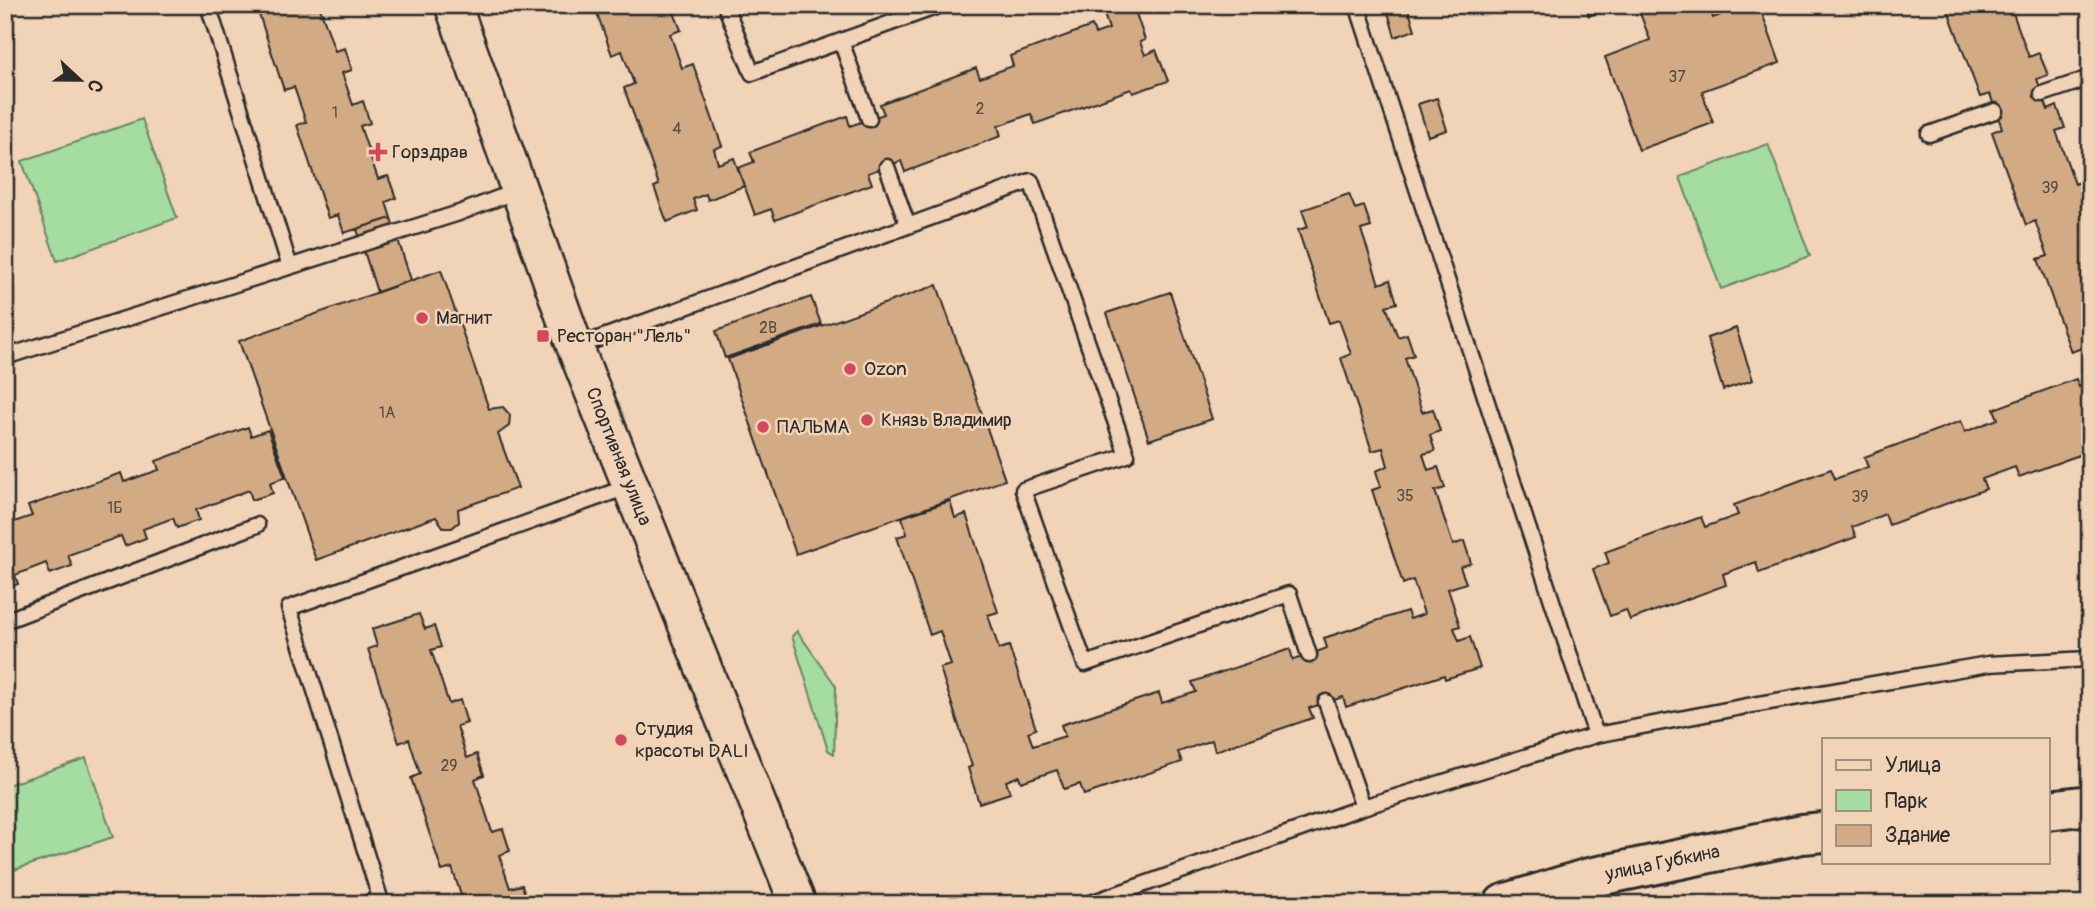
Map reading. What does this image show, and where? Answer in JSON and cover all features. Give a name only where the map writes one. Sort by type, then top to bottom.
[{"type":"main road","points":[[2050,810],[2090,805]]},
{"type":"main road","name":"улица Губкина","points":[[1504,904],[1589,878],[1822,832]]},
{"type":"street","name":"Спортивная улица","points":[[453,5],[575,347],[798,904]]},
{"type":"lane","points":[[208,5],[290,267]]},
{"type":"lane","points":[[725,5],[752,73],[941,5]]},
{"type":"lane","points":[[1357,5],[1597,735]]},
{"type":"lane","points":[[841,41],[869,119]]},
{"type":"lane","points":[[2042,94],[2090,78]]},
{"type":"lane","points":[[1929,134],[1996,111]]},
{"type":"lane","points":[[887,167],[908,226]]},
{"type":"lane","points":[[575,347],[1031,181],[1127,454],[1023,490],[1085,664],[1289,594],[1309,655]]},
{"type":"lane","points":[[5,356],[459,214],[519,190]]},
{"type":"lane","points":[[365,904],[380,898],[289,608],[631,486]]},
{"type":"lane","points":[[5,621],[257,525]]},
{"type":"lane","points":[[1088,904],[1363,807],[1597,735],[1988,664],[2090,659]]},
{"type":"lane","points":[[1326,702],[1363,807]]},
{"type":"green space","points":[[142,119],[177,218],[57,261],[22,161]]},
{"type":"green space","points":[[1768,144],[1810,256],[1721,289],[1680,177]]},
{"type":"green space","points":[[797,631],[836,686],[834,754],[828,750],[792,636]]},
{"type":"green space","points":[[86,758],[113,837],[5,873],[5,786]]},
{"type":"building","points":[[256,5],[319,5],[335,51],[345,48],[352,70],[342,73],[353,105],[363,101],[370,123],[360,126],[378,179],[388,176],[396,198],[386,202],[391,218],[344,233],[338,215],[328,218],[297,125],[306,122],[294,87],[284,90]]},
{"type":"building","points":[[594,5],[671,5],[681,30],[670,34],[682,68],[693,64],[722,146],[714,149],[718,164],[734,158],[744,186],[708,200],[706,194],[693,199],[697,210],[667,222],[654,187],[659,185],[624,88],[634,84],[622,51],[612,55]]},
{"type":"building","points":[[1133,5],[1145,40],[1140,42],[1145,55],[1156,50],[1168,81],[1133,93],[1131,89],[1035,124],[1031,114],[998,126],[1001,136],[905,172],[901,161],[868,173],[872,184],[775,220],[771,209],[755,215],[738,168],[754,162],[750,152],[847,116],[850,126],[884,114],[880,104],[976,68],[980,78],[1013,66],[1010,56],[1092,26],[1095,34],[1109,29],[1104,14]]},
{"type":"building","points":[[1386,5],[1407,5],[1415,30],[1395,37]]},
{"type":"building","points":[[1585,5],[1618,5],[1589,16]]},
{"type":"building","points":[[1637,5],[1708,5],[1713,18],[1746,5],[1759,5],[1780,63],[1702,91],[1713,123],[1639,150],[1605,57],[1650,40]]},
{"type":"building","points":[[1946,5],[2010,5],[2029,57],[2039,53],[2048,75],[2037,79],[2048,110],[2057,106],[2065,128],[2056,131],[2075,184],[2085,180],[2090,192],[2090,204],[2082,206],[2090,226],[2090,371],[2082,348],[2071,352],[2038,259],[2048,256],[2035,221],[2026,225],[1992,132],[2002,128],[1990,94],[1980,97]]},
{"type":"building","points":[[1437,98],[1447,130],[1428,136],[1418,104]]},
{"type":"building","points":[[1349,194],[1355,209],[1364,206],[1371,227],[1361,230],[1379,284],[1390,280],[1397,303],[1386,306],[1398,337],[1407,334],[1414,355],[1405,358],[1422,412],[1433,409],[1440,431],[1430,435],[1435,451],[1423,454],[1428,470],[1438,467],[1445,488],[1435,491],[1453,545],[1464,541],[1471,563],[1460,567],[1466,583],[1448,589],[1460,626],[1454,628],[1459,641],[1470,637],[1480,668],[1445,679],[1444,675],[1346,707],[1343,697],[1309,708],[1313,718],[1215,751],[1212,740],[1178,752],[1182,762],[1084,795],[1080,784],[1064,789],[1057,770],[1021,782],[1019,776],[1006,781],[1010,793],[979,803],[968,768],[972,766],[940,668],[951,665],[940,631],[930,635],[897,537],[907,534],[902,517],[950,501],[955,518],[966,514],[998,612],[988,615],[999,649],[1009,646],[1036,729],[1028,732],[1033,746],[1065,736],[1061,725],[1159,693],[1162,703],[1196,692],[1192,682],[1290,649],[1293,660],[1309,655],[1327,648],[1324,638],[1407,611],[1410,619],[1424,614],[1413,580],[1403,584],[1372,490],[1381,487],[1376,471],[1388,466],[1383,448],[1372,451],[1341,358],[1351,354],[1339,320],[1329,323],[1298,230],[1308,227],[1302,210]]},
{"type":"building","points":[[391,218],[411,280],[377,292],[357,229]]},
{"type":"building","points":[[441,270],[489,409],[503,407],[510,415],[509,426],[498,434],[518,488],[458,509],[459,522],[452,528],[444,528],[436,517],[316,560],[239,341]]},
{"type":"building","name":"Князь Владимир","points":[[937,285],[1005,480],[796,554],[728,359]]},
{"type":"building","points":[[1170,292],[1212,419],[1149,440],[1107,313]]},
{"type":"building","points":[[811,297],[821,324],[725,358],[716,331]]},
{"type":"building","points":[[1736,328],[1753,380],[1723,390],[1707,338]]},
{"type":"building","points":[[2076,379],[2079,387],[2090,383],[2090,451],[2019,477],[2015,467],[1982,479],[1986,489],[1889,525],[1885,514],[1852,527],[1856,537],[1759,573],[1756,562],[1723,574],[1726,585],[1630,620],[1626,610],[1610,616],[1593,569],[1609,563],[1605,552],[1701,517],[1705,527],[1738,515],[1734,505],[1831,469],[1835,479],[1868,467],[1864,457],[1961,421],[1965,432],[1998,419],[1994,409]]},
{"type":"building","points":[[248,427],[251,436],[268,430],[285,477],[270,483],[273,493],[252,500],[249,490],[196,510],[199,520],[177,528],[173,518],[143,529],[146,538],[125,546],[121,536],[68,555],[72,566],[50,574],[46,563],[15,575],[18,584],[5,589],[5,525],[32,516],[28,506],[121,473],[124,482],[159,470],[156,461]]},
{"type":"building","points":[[419,614],[425,629],[434,626],[441,647],[431,650],[449,704],[460,700],[467,723],[457,726],[467,758],[477,754],[484,775],[475,779],[492,832],[503,829],[510,851],[499,855],[510,888],[522,885],[528,904],[464,904],[452,868],[442,871],[411,778],[420,774],[409,739],[399,743],[368,649],[377,646],[372,629]]},
{"type":"place","name":"Горздрав","points":[[378,152]]},
{"type":"place","name":"Магнит","points":[[422,318]]},
{"type":"place","name":"Ресторан \"Лель\"","points":[[543,336]]},
{"type":"place","name":"Ozon","points":[[850,369]]},
{"type":"place","name":"Князь Владимир","points":[[867,420]]},
{"type":"place","name":"ПАЛЬМА","points":[[763,427]]},
{"type":"place","name":"Студия красоты DALI","points":[[621,740]]}]
